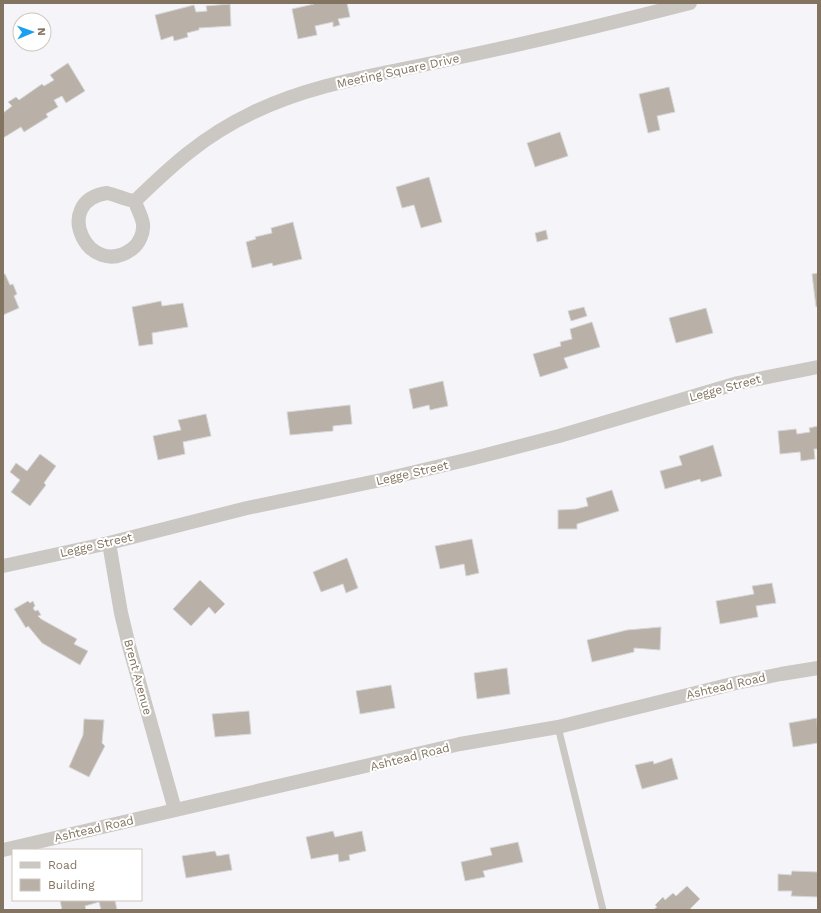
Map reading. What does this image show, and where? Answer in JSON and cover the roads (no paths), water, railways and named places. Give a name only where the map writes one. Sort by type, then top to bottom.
[{"type":"street","name":"Meeting Square Drive","points":[[135,201],[180,159],[206,139],[250,114],[291,97],[345,81],[485,52],[690,3]]},
{"type":"street","points":[[107,193],[135,201],[144,225],[140,240],[135,247],[128,252],[109,256],[100,254],[91,249],[85,242],[79,228],[80,213],[83,205],[88,199],[93,196],[107,193]]},
{"type":"street","name":"Legge Street","points":[[3,566],[109,543],[247,508],[381,480],[470,459],[567,434],[738,383],[818,368]]},
{"type":"street","name":"Brent Avenue","points":[[109,543],[121,613],[129,646],[175,810]]},
{"type":"street","name":"Ashtead Road","points":[[3,850],[358,769],[460,744],[558,727],[736,683],[818,668]]},
{"type":"lane","points":[[558,727],[603,910]]}]
